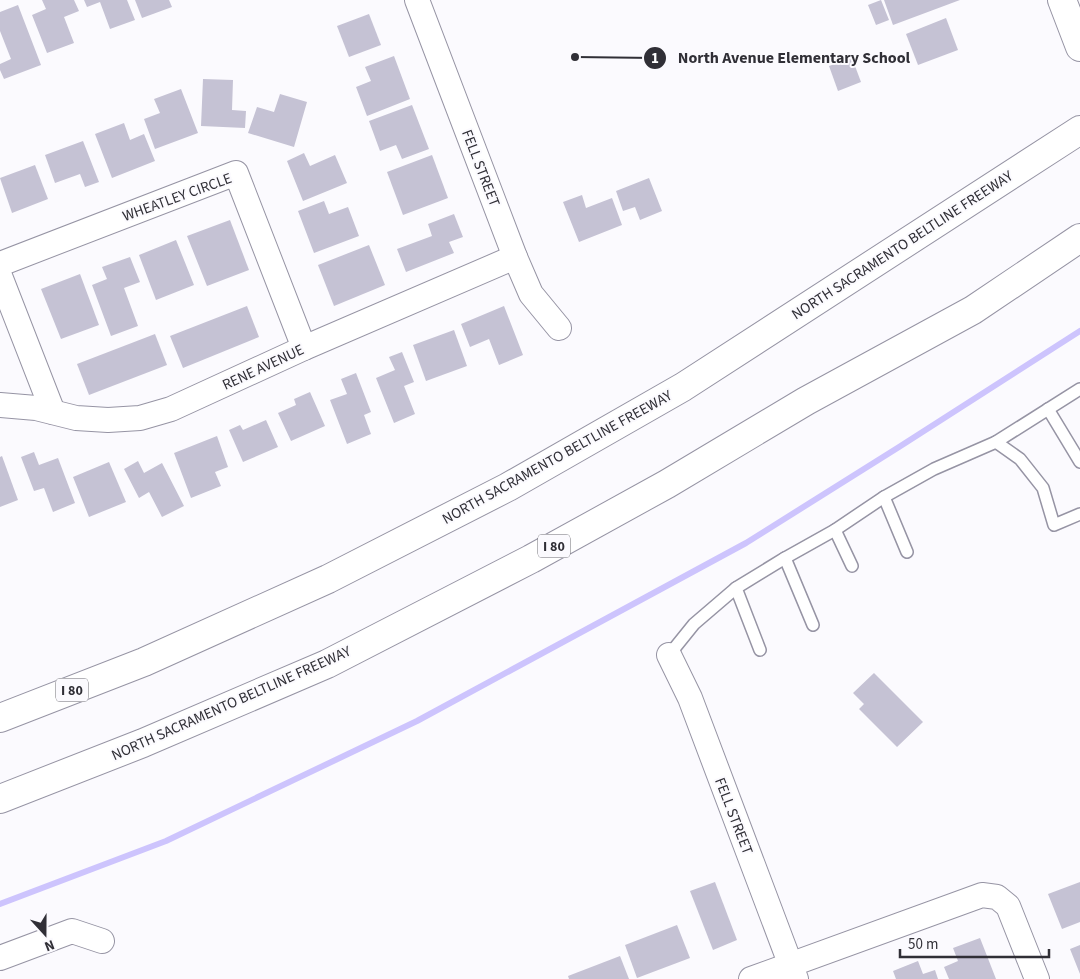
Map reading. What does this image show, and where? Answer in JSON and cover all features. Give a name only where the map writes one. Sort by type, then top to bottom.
[{"type":"main road","points":[[1062,0],[1080,47]]},
{"type":"main road","name":"NORTH SACRAMENTO BELTLINE FREEWAY","points":[[0,718],[144,662],[328,579],[508,487],[683,386],[1080,130]]},
{"type":"main road","name":"NORTH SACRAMENTO BELTLINE FREEWAY","points":[[0,799],[143,743],[327,664],[531,559],[667,484],[806,401],[973,310],[1080,238]]},
{"type":"main road","points":[[0,698],[144,662]]},
{"type":"street","name":"FELL STREET","points":[[417,0],[515,257],[531,294],[559,328]]},
{"type":"street","name":"WHEATLEY CIRCLE","points":[[0,264],[236,173],[304,348]]},
{"type":"street","name":"RENE AVENUE","points":[[0,405],[36,408],[76,418],[108,420],[140,418],[171,409],[304,348],[515,257]]},
{"type":"street","points":[[0,276],[52,412]]},
{"type":"street","name":"FELL STREET","points":[[669,655],[690,698],[793,972]]},
{"type":"street","points":[[750,979],[793,972],[982,895],[997,897],[1008,906],[1038,979]]},
{"type":"street","points":[[0,958],[72,932],[102,941]]},
{"type":"lane","points":[[669,655],[694,624],[736,588],[835,530],[884,497],[934,469],[996,442],[1080,389]]},
{"type":"lane","points":[[1048,409],[1080,462]]},
{"type":"lane","points":[[996,442],[1020,459],[1043,488],[1054,525],[1080,514]]},
{"type":"lane","points":[[884,497],[906,552]]},
{"type":"lane","points":[[835,530],[852,566]]},
{"type":"lane","points":[[785,558],[813,625]]},
{"type":"lane","points":[[736,588],[760,650]]},
{"type":"building","points":[[42,0],[74,0],[79,11],[64,17],[74,43],[47,53],[32,15],[46,9]]},
{"type":"building","points":[[84,0],[127,0],[135,20],[110,29],[100,2],[87,7]]},
{"type":"building","points":[[135,0],[169,0],[172,7],[142,18]]},
{"type":"building","points":[[881,0],[889,20],[876,25],[868,5]]},
{"type":"building","points":[[884,0],[960,0],[893,25]]},
{"type":"building","points":[[18,5],[41,65],[4,79],[0,70],[0,64],[11,59],[0,31],[0,12]]},
{"type":"building","points":[[369,14],[381,45],[349,57],[337,26]]},
{"type":"building","points":[[946,18],[958,50],[918,65],[906,34]]},
{"type":"building","points":[[394,56],[410,99],[367,116],[356,87],[371,81],[365,67]]},
{"type":"building","points":[[852,58],[861,82],[838,91],[829,66]]},
{"type":"building","points":[[203,79],[233,80],[232,110],[246,111],[245,128],[201,126]]},
{"type":"building","points":[[181,89],[198,133],[155,149],[144,119],[160,113],[154,99]]},
{"type":"building","points":[[280,94],[307,102],[294,147],[248,133],[257,107],[274,112]]},
{"type":"building","points":[[412,105],[429,149],[402,159],[396,145],[380,151],[369,121]]},
{"type":"building","points":[[124,123],[130,140],[144,134],[155,161],[112,178],[95,134]]},
{"type":"building","points":[[83,141],[99,182],[85,187],[80,174],[55,183],[45,155]]},
{"type":"building","points":[[304,153],[310,166],[335,155],[347,183],[303,201],[287,161]]},
{"type":"building","points":[[432,155],[448,198],[403,215],[387,172]]},
{"type":"building","points":[[35,165],[48,199],[12,213],[0,178]]},
{"type":"building","points":[[649,178],[662,211],[640,220],[635,207],[623,211],[616,191]]},
{"type":"building","points":[[582,195],[586,208],[612,198],[622,225],[579,242],[563,202]]},
{"type":"building","points":[[324,201],[329,214],[348,207],[359,236],[314,253],[298,211]]},
{"type":"building","points":[[454,214],[463,237],[449,242],[454,253],[406,272],[397,249],[432,236],[428,224]]},
{"type":"building","points":[[230,220],[249,270],[207,286],[187,236]]},
{"type":"building","points":[[176,240],[194,285],[156,300],[139,255]]},
{"type":"building","points":[[369,245],[385,285],[334,306],[318,265]]},
{"type":"building","points":[[130,257],[140,282],[124,288],[138,326],[111,336],[92,285],[107,279],[102,267]]},
{"type":"building","points":[[80,274],[99,325],[61,339],[41,289]]},
{"type":"building","points":[[247,306],[259,337],[183,368],[170,336]]},
{"type":"building","points":[[504,306],[523,355],[499,365],[489,339],[470,347],[461,324]]},
{"type":"building","points":[[454,330],[467,366],[426,381],[413,345]]},
{"type":"building","points":[[155,334],[167,365],[89,395],[77,364]]},
{"type":"building","points":[[402,352],[414,382],[404,386],[415,414],[394,423],[376,378],[395,370],[389,357]]},
{"type":"building","points":[[356,373],[371,412],[364,415],[371,434],[347,444],[330,400],[347,394],[341,379]]},
{"type":"building","points":[[310,392],[325,426],[291,441],[278,413],[296,405],[294,399]]},
{"type":"building","points":[[266,420],[278,447],[243,462],[229,430],[240,425],[243,430]]},
{"type":"building","points":[[217,436],[228,467],[215,472],[221,486],[191,498],[174,453]]},
{"type":"building","points":[[34,452],[39,465],[58,458],[75,503],[53,512],[44,488],[34,491],[21,457]]},
{"type":"building","points":[[2,456],[18,500],[0,507],[0,457]]},
{"type":"building","points":[[138,461],[144,473],[162,463],[184,506],[162,517],[149,492],[139,498],[124,469]]},
{"type":"building","points":[[109,462],[126,502],[89,517],[73,477]]},
{"type":"building","points":[[874,673],[923,722],[897,747],[859,709],[864,704],[853,693]]},
{"type":"building","points":[[715,882],[737,940],[713,950],[690,891]]},
{"type":"building","points":[[1080,882],[1080,922],[1062,929],[1048,894]]},
{"type":"building","points":[[677,925],[690,958],[637,978],[625,945]]},
{"type":"building","points":[[980,938],[996,979],[949,979],[944,967],[958,961],[953,948]]},
{"type":"building","points":[[1080,945],[1080,974],[1070,949]]},
{"type":"building","points":[[620,956],[629,979],[569,979],[568,976]]},
{"type":"building","points":[[918,961],[923,974],[935,970],[938,979],[896,979],[893,971]]},
{"type":"waterway","points":[[0,904],[166,841],[417,721],[746,543],[1080,331]]},
{"type":"place","name":"North Avenue Elementary School","points":[[575,57]]}]
